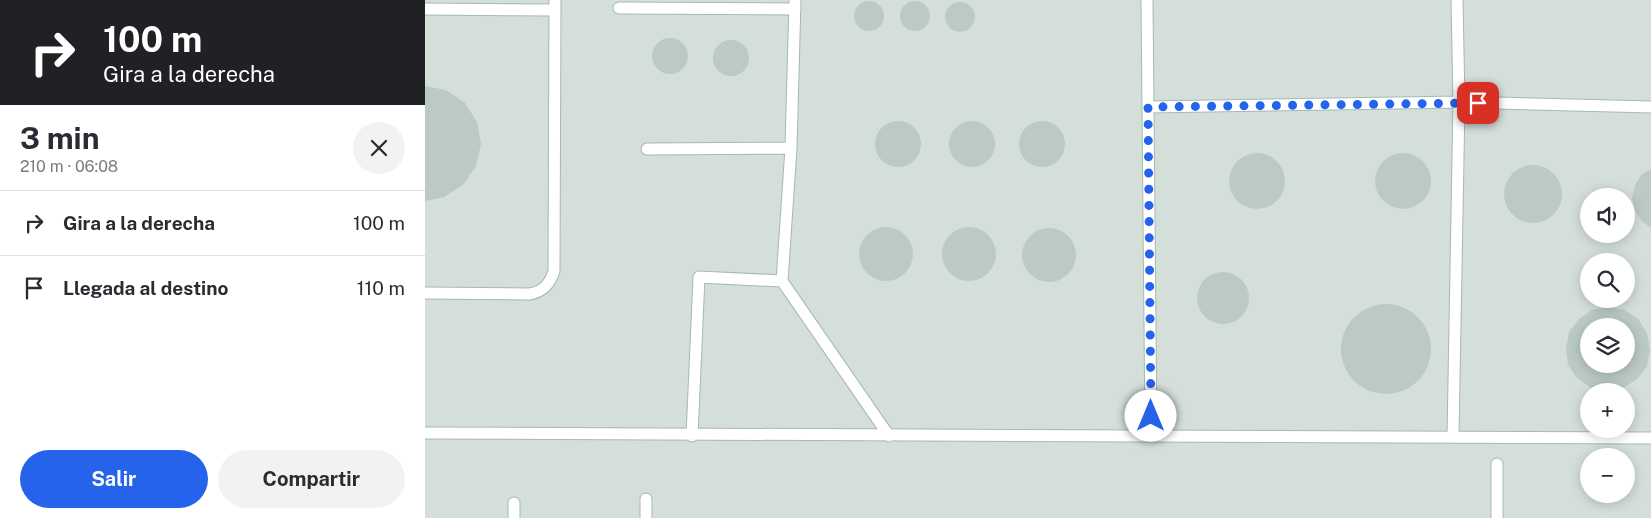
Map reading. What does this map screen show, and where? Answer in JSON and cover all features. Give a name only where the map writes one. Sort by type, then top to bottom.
[{"type":"lane","points":[[1147,0],[1151,435]]},
{"type":"lane","points":[[1453,436],[1459,102],[1457,0]]},
{"type":"lane","points":[[425,9],[555,5],[554,270],[550,283],[539,293],[529,294],[425,293]]},
{"type":"lane","points":[[619,8],[795,5],[791,148],[782,281],[889,436]]},
{"type":"lane","points":[[1148,107],[1459,102],[1651,107]]},
{"type":"lane","points":[[647,149],[791,148]]},
{"type":"lane","points":[[692,436],[699,277],[782,281]]},
{"type":"lane","points":[[425,433],[692,436],[1151,435],[1651,438]]},
{"type":"lane","points":[[1497,464],[1497,518]]},
{"type":"lane","points":[[645,518],[646,499]]},
{"type":"lane","points":[[514,503],[514,518]]},
{"type":"shaded area","points":[[425,0],[1651,0],[1651,518],[425,518]]},
{"type":"building","points":[[869,1],[880,5],[884,16],[880,27],[869,31],[858,27],[854,16],[858,5]]},
{"type":"building","points":[[915,1],[921,2],[929,10],[929,22],[921,30],[915,31],[909,30],[901,22],[900,16],[901,10],[909,2]]},
{"type":"building","points":[[960,2],[971,6],[975,17],[971,28],[960,32],[949,28],[945,17],[949,6]]},
{"type":"building","points":[[670,38],[677,39],[683,43],[687,49],[687,63],[683,69],[677,73],[670,74],[663,73],[657,69],[653,63],[652,56],[653,49],[657,43],[663,39]]},
{"type":"building","points":[[731,40],[738,41],[744,45],[748,51],[748,65],[744,71],[738,75],[731,76],[724,75],[718,71],[714,65],[713,58],[714,51],[718,45],[724,41]]},
{"type":"building","points":[[425,86],[446,90],[465,103],[477,122],[481,144],[476,166],[463,185],[444,197],[425,201]]},
{"type":"building","points":[[898,121],[911,125],[917,131],[921,144],[917,157],[911,163],[898,167],[885,163],[879,157],[875,144],[879,131],[885,125]]},
{"type":"building","points":[[972,121],[985,125],[991,131],[995,144],[991,157],[985,163],[972,167],[959,163],[953,157],[949,144],[953,131],[959,125]]},
{"type":"building","points":[[1042,121],[1055,125],[1061,131],[1065,144],[1061,157],[1055,163],[1042,167],[1029,163],[1023,157],[1019,144],[1023,131],[1029,125]]},
{"type":"building","points":[[1252,153],[1262,153],[1277,161],[1283,170],[1285,181],[1283,192],[1277,201],[1262,209],[1252,209],[1241,204],[1234,197],[1229,186],[1229,176],[1234,165],[1241,158]]},
{"type":"building","points":[[1403,153],[1414,155],[1423,161],[1429,170],[1431,181],[1429,192],[1423,201],[1414,207],[1403,209],[1392,207],[1383,201],[1377,192],[1375,181],[1377,170],[1383,161],[1392,155]]},
{"type":"building","points":[[1527,165],[1539,165],[1554,173],[1562,188],[1562,200],[1554,215],[1539,223],[1527,223],[1512,215],[1504,200],[1504,188],[1512,173]]},
{"type":"building","points":[[1651,169],[1651,228],[1642,221],[1635,210],[1634,188],[1642,174]]},
{"type":"building","points":[[881,227],[891,227],[901,231],[909,239],[913,254],[909,269],[901,277],[891,281],[881,281],[871,277],[863,269],[859,259],[859,249],[863,239],[871,231]]},
{"type":"building","points":[[964,227],[974,227],[984,231],[992,239],[996,254],[992,269],[984,277],[974,281],[964,281],[954,277],[946,269],[942,259],[942,249],[946,239],[954,231]]},
{"type":"building","points":[[1044,228],[1054,228],[1064,232],[1072,240],[1076,255],[1072,270],[1064,278],[1054,282],[1044,282],[1034,278],[1026,270],[1022,260],[1022,250],[1026,240],[1034,232]]},
{"type":"building","points":[[1218,272],[1228,272],[1237,276],[1245,284],[1249,298],[1245,312],[1237,320],[1228,324],[1218,324],[1209,320],[1201,312],[1197,303],[1197,293],[1201,284],[1209,276]]},
{"type":"building","points":[[1386,304],[1403,307],[1418,317],[1428,332],[1431,349],[1428,366],[1418,381],[1403,391],[1386,394],[1369,391],[1354,381],[1344,366],[1341,349],[1344,332],[1354,317],[1369,307]]},
{"type":"building","points":[[1614,308],[1625,310],[1638,319],[1647,333],[1650,350],[1647,366],[1637,379],[1631,383],[1584,383],[1577,378],[1568,365],[1566,348],[1569,332],[1580,318],[1580,373],[1635,373],[1635,318],[1580,318],[1592,310]]},
{"type":"route","points":[[1151,416],[1148,107],[1478,103]]}]
